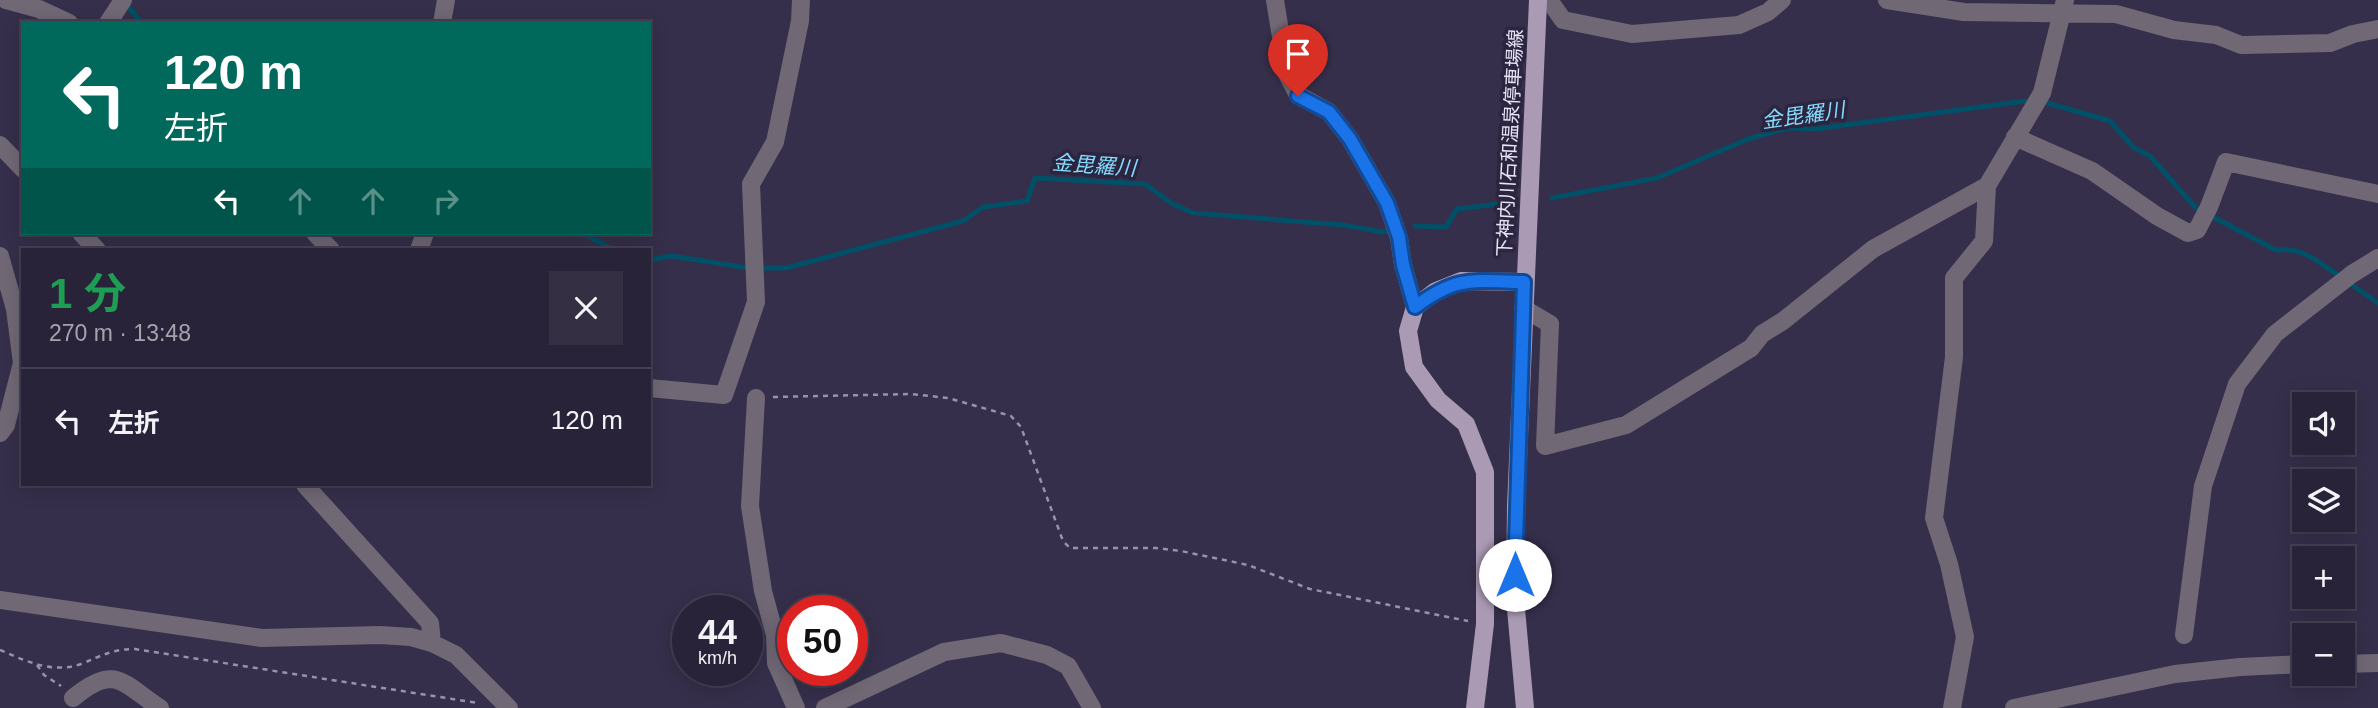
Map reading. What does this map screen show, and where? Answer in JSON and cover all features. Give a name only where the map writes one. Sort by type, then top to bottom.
[{"type":"main road","name":"下神内川石和温泉停車場線","points":[[1525,708],[1515,598],[1516,506],[1538,0]]},
{"type":"main road","points":[[1475,708],[1485,624],[1485,472],[1466,424],[1438,400],[1414,368],[1408,331],[1415,307],[1436,291],[1461,281],[1524,282]]},
{"type":"street","points":[[6,0],[39,9],[65,21]]},
{"type":"street","points":[[442,21],[446,0]]},
{"type":"street","points":[[651,388],[724,395],[755,302],[751,184],[775,142],[800,21],[801,0]]},
{"type":"street","points":[[1275,0],[1287,74],[1298,96],[1329,112],[1350,139],[1387,203],[1399,237],[1403,265],[1415,307]]},
{"type":"street","points":[[1549,0],[1563,20],[1632,34],[1739,24],[1768,12],[1782,0]]},
{"type":"street","points":[[1887,0],[1964,12],[2063,7],[2116,14],[2174,30],[2216,35],[2241,45],[2330,43],[2353,34],[2378,29]]},
{"type":"street","points":[[1952,708],[1965,637],[1949,564],[1934,518],[1954,357],[1954,278],[1984,241],[1987,186],[2042,93],[2063,7]]},
{"type":"street","points":[[2015,137],[2092,171],[2157,216],[2188,233],[2197,230],[2226,162],[2378,194]]},
{"type":"street","points":[[0,145],[21,167]]},
{"type":"street","points":[[1523,308],[1550,324],[1545,446],[1626,425],[1751,348],[1762,334],[1783,321],[1873,249],[1987,186]]},
{"type":"street","points":[[317,235],[329,248]]},
{"type":"street","points":[[0,256],[19,306],[21,344]]},
{"type":"street","points":[[2184,635],[2203,486],[2237,384],[2275,334],[2352,274],[2378,258]]},
{"type":"street","points":[[0,433],[6,425],[21,367]]},
{"type":"street","points":[[757,398],[750,506],[764,591],[775,635],[775,663],[796,708]]},
{"type":"street","points":[[306,486],[430,623],[432,643]]},
{"type":"street","points":[[0,600],[262,638],[380,635],[411,638],[432,643],[456,655],[509,708]]},
{"type":"street","points":[[825,708],[944,652],[1001,643],[1047,655],[1068,666],[1092,708]]},
{"type":"street","points":[[2355,664],[2378,663]]},
{"type":"street","points":[[2014,708],[2175,674],[2292,665]]},
{"type":"street","points":[[73,698],[101,679],[113,678],[160,708]]},
{"type":"path","points":[[757,398],[911,394],[948,398],[1011,416],[1021,427],[1063,541],[1070,548],[1156,548],[1181,551],[1248,565],[1310,589],[1485,624]]},
{"type":"path","points":[[0,650],[37,665],[66,667],[116,649],[135,649],[479,703]]},
{"type":"path","points":[[37,665],[44,675],[60,685],[73,698]]},
{"type":"waterway","name":"金毘羅川","points":[[126,4],[140,21]]},
{"type":"waterway","name":"金毘羅川","points":[[1552,198],[1657,178],[1748,139],[1788,128],[1816,129],[2025,101]]},
{"type":"waterway","name":"金毘羅川","points":[[2044,102],[2110,121],[2134,148],[2150,156],[2196,208],[2276,250],[2303,253],[2341,277]]},
{"type":"waterway","name":"金毘羅川","points":[[651,260],[671,256],[749,268],[786,268],[963,221],[983,207],[1027,201],[1035,178],[1145,184],[1171,203],[1193,213],[1343,225],[1383,232],[1390,230]]},
{"type":"waterway","name":"金毘羅川","points":[[1415,226],[1446,227],[1457,209],[1499,204]]},
{"type":"waterway","name":"金毘羅川","points":[[586,235],[610,248]]},
{"type":"waterway","name":"金毘羅川","points":[[2349,283],[2378,303]]},
{"type":"route","points":[[1298,96],[1329,112],[1350,139],[1387,203],[1399,237],[1403,265],[1415,307],[1436,291],[1461,281],[1524,282],[1515,575]]}]
